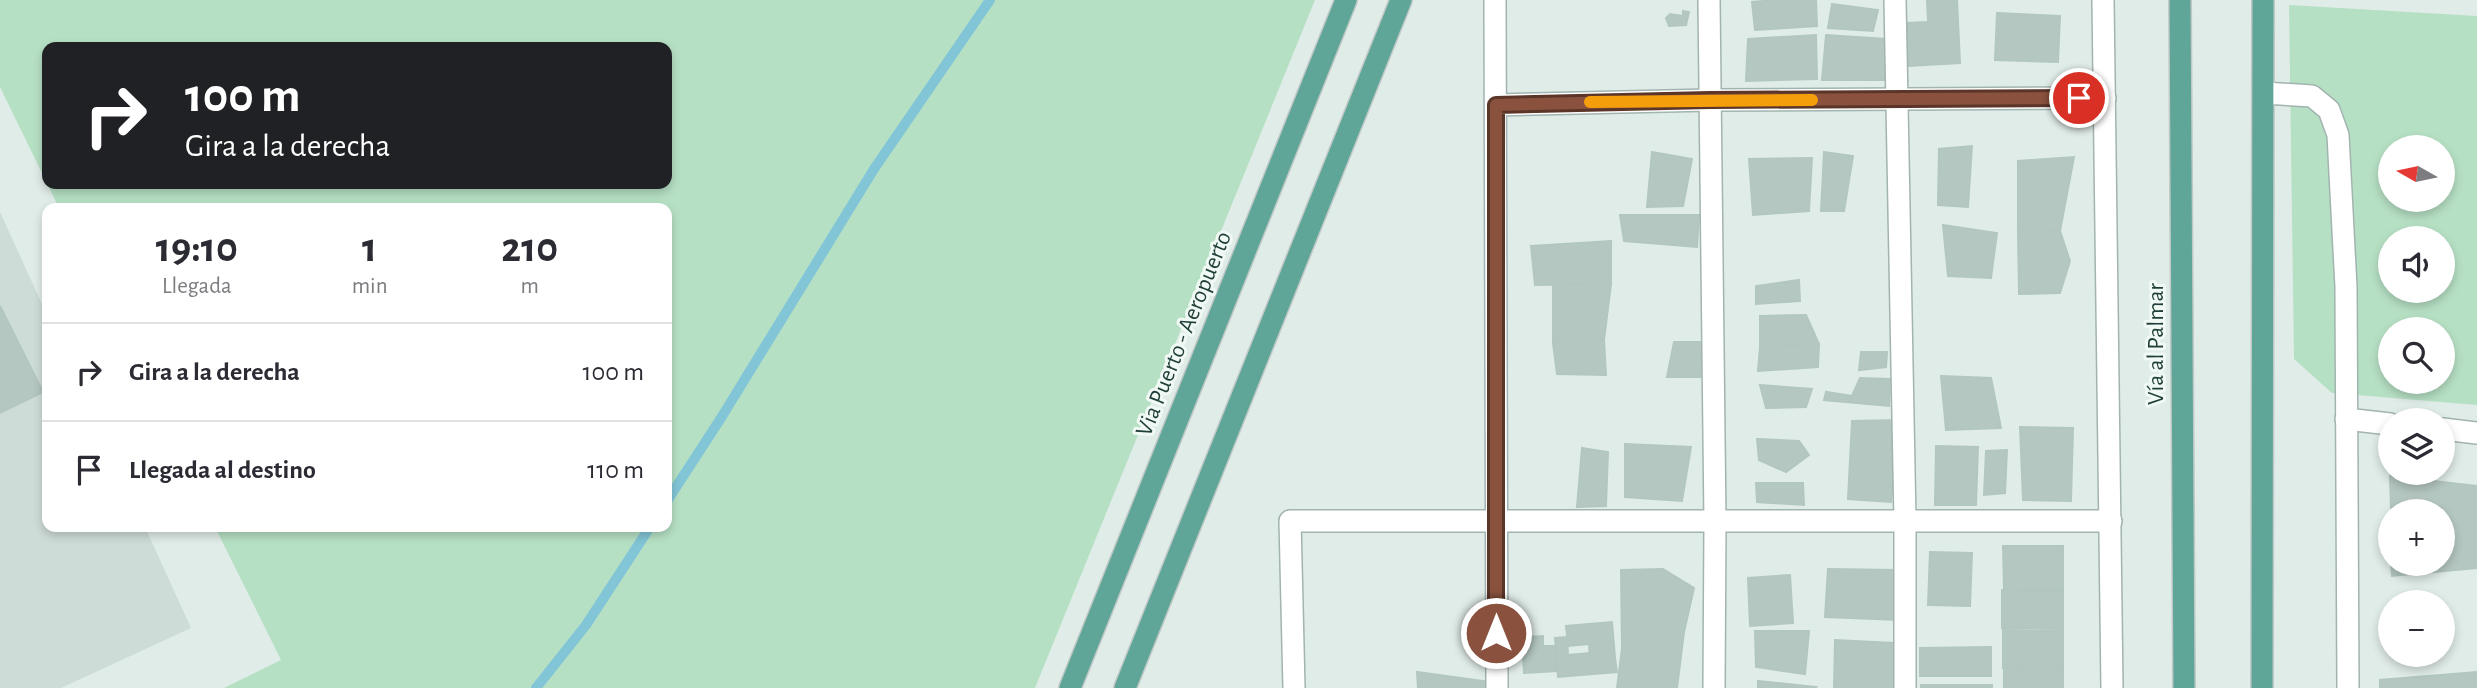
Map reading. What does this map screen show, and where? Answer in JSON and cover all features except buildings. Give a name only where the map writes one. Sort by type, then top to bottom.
[{"type":"main road","name":"Via Puerto - Aeropuerto","points":[[1070,688],[1346,0]]},
{"type":"main road","points":[[1125,688],[1401,0]]},
{"type":"main road","name":"Vía al Palmar","points":[[2179,0],[2184,688]]},
{"type":"main road","points":[[2262,688],[2263,0]]},
{"type":"street","points":[[1495,0],[1497,688]]},
{"type":"street","points":[[1709,0],[1715,523],[1714,688]]},
{"type":"street","points":[[1895,0],[1905,521],[1905,688]]},
{"type":"street","points":[[2103,0],[2112,688]]},
{"type":"street","points":[[2264,93],[2312,96],[2329,110],[2338,135],[2346,287],[2348,688]]},
{"type":"street","points":[[1496,105],[1710,100],[2105,98]]},
{"type":"street","points":[[2346,419],[2378,423]]},
{"type":"street","points":[[2455,430],[2477,433]]},
{"type":"street","points":[[1294,688],[1290,521],[2111,521]]},
{"type":"shaded area","points":[[0,212],[42,304],[42,532],[147,532],[191,628],[61,688],[0,688]]},
{"type":"green space","points":[[0,0],[1315,0],[1035,688],[224,688],[281,660],[217,532],[672,532],[672,203],[56,203],[50,189],[672,189],[672,42],[42,42],[42,173],[0,87]]},
{"type":"green space","points":[[2289,5],[2477,16],[2477,405],[2332,393],[2294,359]]},
{"type":"waterway","points":[[672,493],[874,169],[990,0]]},
{"type":"waterway","points":[[536,688],[586,625],[647,532]]},
{"type":"slow traffic","points":[[1590,102],[1812,100]]},
{"type":"route","points":[[1496,633],[1496,105],[1710,100],[2079,98]]}]
